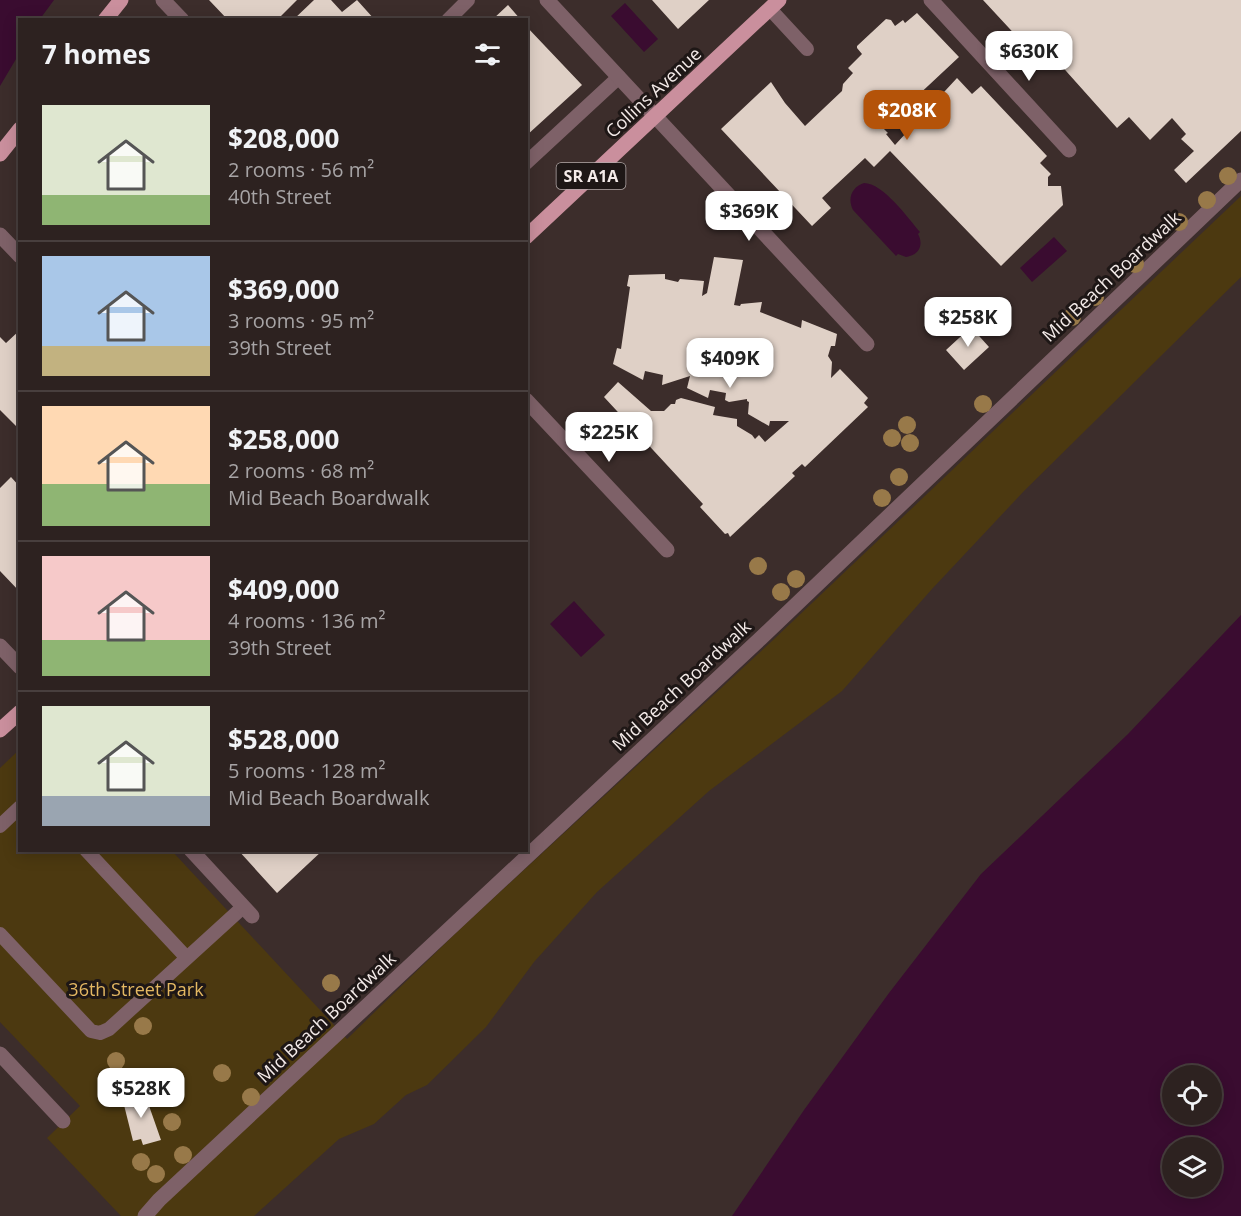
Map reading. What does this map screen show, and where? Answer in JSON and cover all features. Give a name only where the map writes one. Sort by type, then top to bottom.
[{"type":"main road","points":[[107,18],[121,0]]},
{"type":"main road","name":"Collins Avenue","points":[[528,235],[774,5]]},
{"type":"main road","points":[[0,154],[18,132]]},
{"type":"main road","points":[[0,730],[18,714]]},
{"type":"street","points":[[163,0],[180,18]]},
{"type":"street","points":[[547,0],[867,344]]},
{"type":"street","points":[[931,0],[1069,150]]},
{"type":"street","name":"Mid Beach Boardwalk","points":[[145,1216],[744,654],[1241,180]]},
{"type":"street","points":[[0,236],[18,254]]},
{"type":"street","points":[[528,402],[668,550]]},
{"type":"street","points":[[0,646],[18,665]]},
{"type":"street","points":[[193,852],[247,911]]},
{"type":"street","points":[[0,1054],[63,1121]]},
{"type":"lane","points":[[450,18],[468,0]]},
{"type":"lane","points":[[774,5],[807,49]]},
{"type":"lane","points":[[528,162],[619,77]]},
{"type":"lane","points":[[0,826],[18,809]]},
{"type":"lane","points":[[88,852],[186,957]]},
{"type":"lane","points":[[0,934],[91,1031],[100,1033],[109,1029],[186,957],[247,911]]},
{"type":"green space","name":"36th Street Park","points":[[1241,196],[1241,277],[1024,491],[932,589],[842,691],[709,791],[597,892],[534,962],[486,1027],[427,1085],[406,1095],[374,1124],[339,1139],[254,1216],[121,1216],[47,1138],[80,1106],[0,1022],[0,768],[18,751],[18,852],[173,852],[347,1039],[460,929],[771,642]]},
{"type":"shaded area","points":[[0,0],[54,0],[41,18],[18,18],[18,56],[0,86]]},
{"type":"shaded area","points":[[625,3],[658,39],[644,52],[611,16]]},
{"type":"shaded area","points":[[864,183],[887,195],[920,232],[918,234],[920,246],[917,252],[906,257],[898,254],[896,256],[853,210],[850,201],[852,194],[856,187]]},
{"type":"shaded area","points":[[1054,237],[1067,251],[1032,282],[1020,268]]},
{"type":"shaded area","points":[[574,601],[605,635],[581,657],[550,624]]},
{"type":"shaded area","points":[[1241,615],[1241,1216],[732,1216],[804,1110],[889,993],[981,874],[1128,734]]},
{"type":"building","points":[[209,0],[297,0],[279,18],[226,18]]},
{"type":"building","points":[[314,0],[331,0],[342,12],[357,0],[373,18],[295,18]]},
{"type":"building","points":[[652,0],[709,0],[678,29]]},
{"type":"building","points":[[983,0],[1241,0],[1241,131],[1186,183],[1174,170],[1194,151],[1181,139],[1186,134],[1172,118],[1150,140],[1129,117],[1117,128],[1041,43],[1032,53]]},
{"type":"building","points":[[508,5],[519,18],[494,18]]},
{"type":"building","points":[[917,13],[959,57],[883,128],[895,145],[957,78],[972,94],[981,86],[1047,156],[1040,163],[1051,174],[1048,177],[1048,186],[1061,186],[1063,205],[1001,266],[890,151],[874,167],[865,158],[822,198],[831,208],[812,226],[721,129],[771,82],[805,126],[842,91],[843,84],[853,73],[848,68],[862,54],[857,46],[886,19],[891,20],[895,26],[903,20],[905,23]]},
{"type":"building","points":[[528,28],[582,85],[528,134]]},
{"type":"building","points":[[714,257],[743,260],[734,305],[762,302],[760,312],[801,328],[802,320],[837,334],[835,346],[831,346],[828,356],[832,362],[831,378],[840,369],[868,398],[864,403],[868,407],[805,467],[802,464],[792,473],[795,476],[730,537],[700,507],[703,504],[604,397],[618,382],[651,411],[664,411],[681,398],[715,407],[713,415],[737,419],[737,426],[755,439],[759,435],[765,442],[789,421],[770,421],[769,426],[748,414],[747,399],[729,402],[725,400],[726,393],[710,390],[708,398],[687,388],[690,376],[662,385],[663,375],[645,371],[643,380],[613,364],[617,348],[621,349],[630,287],[627,286],[629,275],[665,274],[665,279],[678,282],[680,279],[704,281],[702,296],[707,293]]},
{"type":"building","points":[[971,327],[989,347],[964,370],[946,350]]},
{"type":"building","points":[[18,332],[18,428],[0,410],[0,337],[6,343]]},
{"type":"building","points":[[11,477],[18,485],[18,590],[0,571],[0,488]]},
{"type":"building","points":[[240,852],[321,852],[277,893]]},
{"type":"building","points":[[142,1091],[161,1140],[143,1145],[141,1139],[133,1141],[124,1105],[127,1104],[124,1095]]}]
